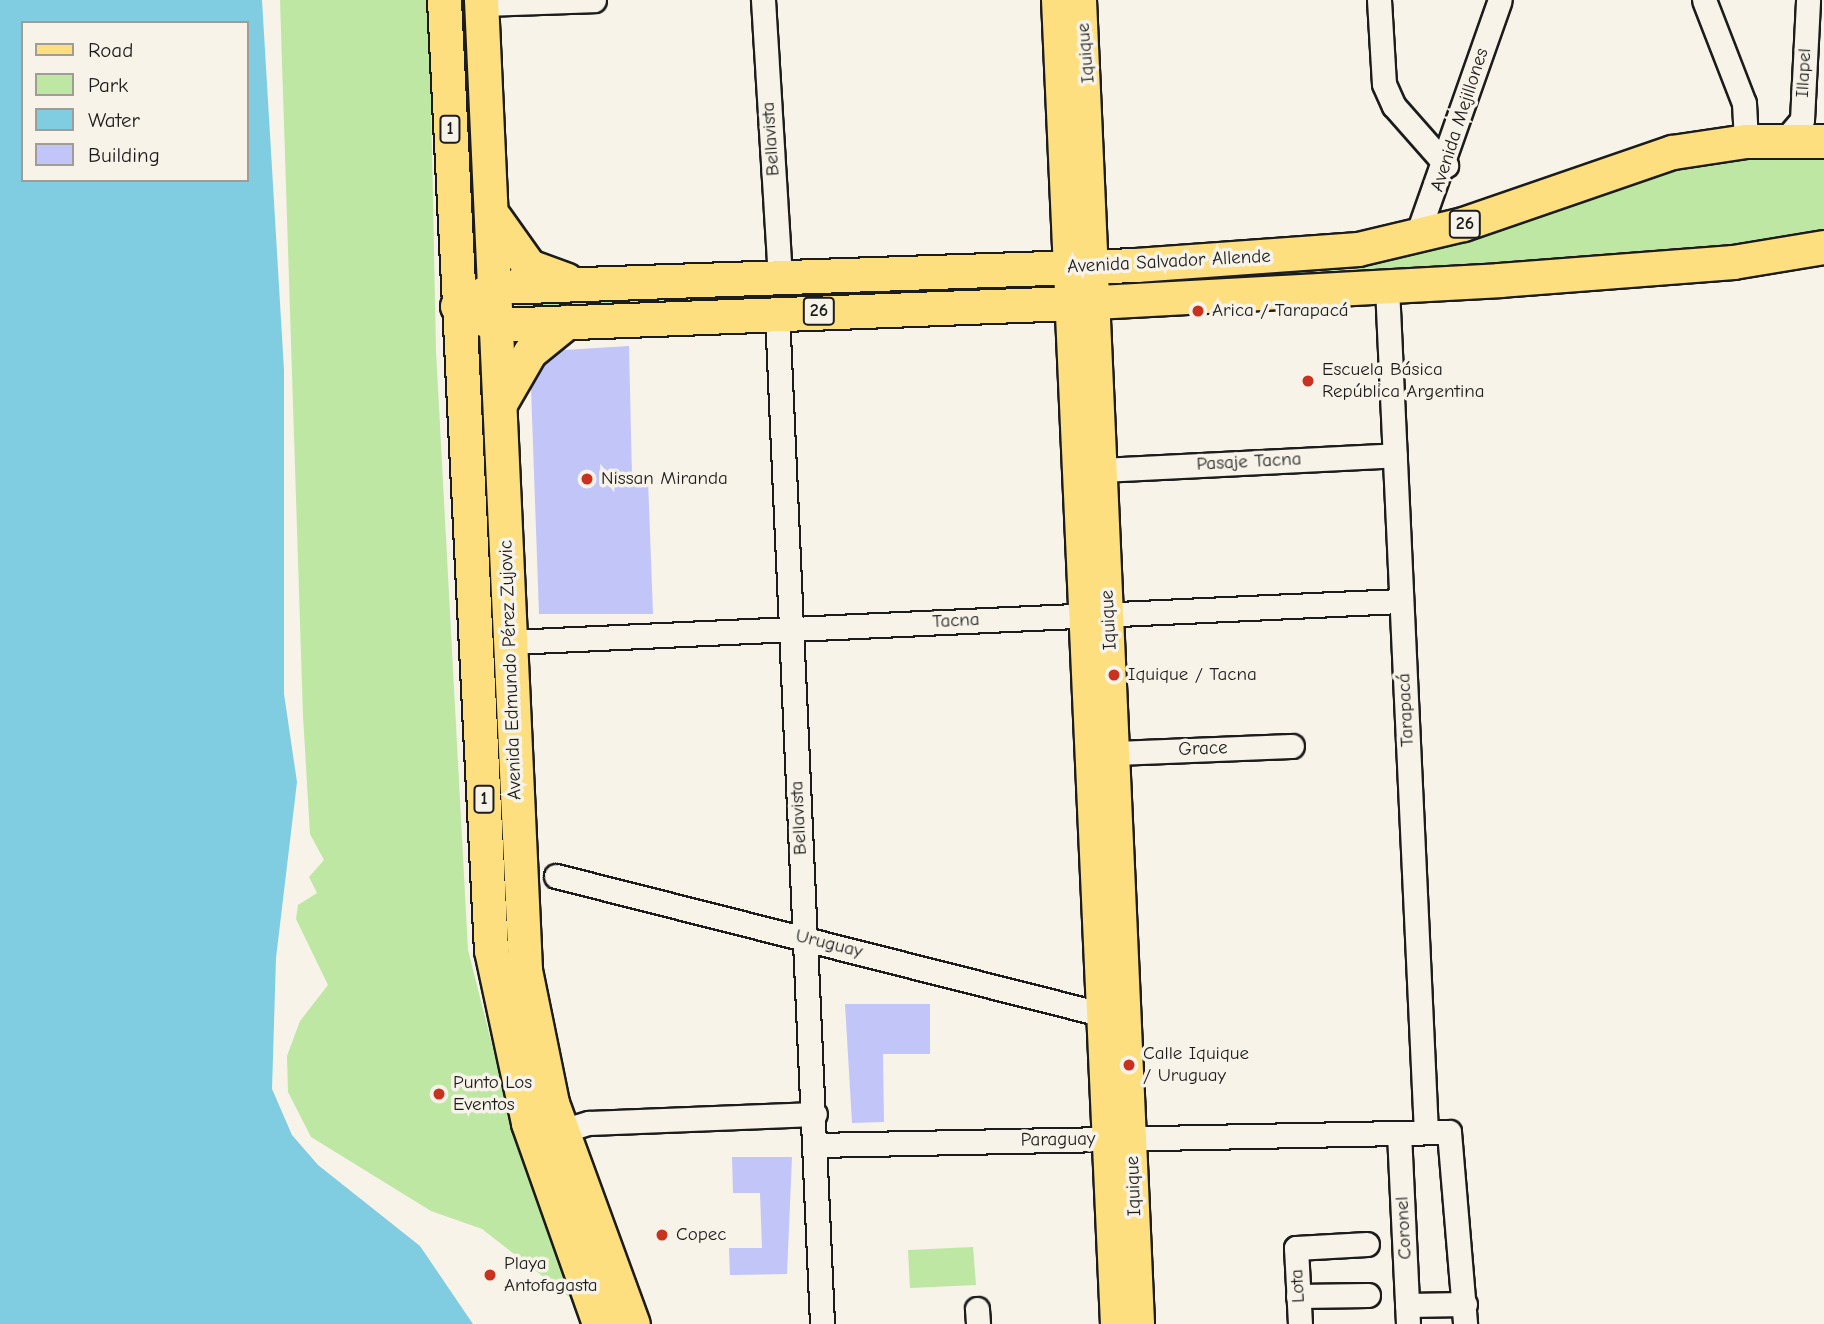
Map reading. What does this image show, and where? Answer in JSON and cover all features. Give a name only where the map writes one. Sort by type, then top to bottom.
[{"type":"highway","name":"Avenida Edmundo Pérez Zujovic","points":[[444,0],[457,306],[496,990],[528,1123],[599,1324]]},
{"type":"highway","name":"Avenida Edmundo Pérez Zujovic","points":[[481,2],[497,288],[496,325],[525,970],[562,1131],[633,1324]]},
{"type":"highway","name":"Avenida Salvador Allende","points":[[497,288],[1083,267],[1297,256],[1416,238],[1636,161],[1746,141],[1824,141]]},
{"type":"highway","points":[[493,213],[530,266],[593,285]]},
{"type":"highway","name":"Avenida Salvador Allende","points":[[496,325],[1387,287],[1733,262],[1824,247]]},
{"type":"highway","points":[[457,306],[497,288]]},
{"type":"highway","points":[[457,306],[496,325]]},
{"type":"highway","points":[[500,404],[530,352],[567,323]]},
{"type":"main road","name":"Iquique","points":[[1056,0],[1083,267]]},
{"type":"main road","name":"Iquique","points":[[1082,0],[1083,267],[1097,615],[1101,1014],[1119,1138],[1140,1324]]},
{"type":"main road","name":"Iquique","points":[[1084,302],[1103,470],[1097,615],[1115,753],[1119,1138],[1115,1324]]},
{"type":"street","points":[[481,2],[594,0]]},
{"type":"street","name":"Bellavista","points":[[763,0],[780,278]]},
{"type":"street","points":[[1379,0],[1384,84],[1394,106],[1446,165]]},
{"type":"street","name":"Avenida Mejillones","points":[[1416,238],[1446,165],[1500,0]]},
{"type":"street","points":[[1704,0],[1744,103],[1746,141]]},
{"type":"street","name":"Illapel","points":[[1784,140],[1802,120],[1808,0]]},
{"type":"street","name":"Tarapacá","points":[[1387,287],[1426,1132]]},
{"type":"street","name":"Bellavista","points":[[777,313],[789,629],[815,1114],[822,1324]]},
{"type":"street","name":"Pasaje Tacna","points":[[1103,470],[1395,455]]},
{"type":"street","name":"Tacna","points":[[511,642],[1401,601]]},
{"type":"street","name":"Grace","points":[[1115,753],[1292,746]]},
{"type":"street","name":"Uruguay","points":[[556,876],[806,937],[1101,1014]]},
{"type":"street","points":[[562,1131],[589,1123],[815,1114]]},
{"type":"street","points":[[1408,1315],[1465,1314],[1454,1138],[1426,1132]]},
{"type":"street","name":"Paraguay","points":[[816,1145],[1426,1132]]},
{"type":"street","name":"Coronel","points":[[1399,1133],[1408,1315]]},
{"type":"street","name":"Lota","points":[[1300,1324],[1296,1248],[1367,1244]]},
{"type":"street","points":[[1298,1296],[1368,1295]]},
{"type":"green space","points":[[280,0],[429,0],[436,351],[468,950],[504,1092],[577,1303],[482,1229],[431,1211],[311,1137],[288,1092],[287,1056],[300,1021],[328,985],[296,919],[298,905],[317,893],[309,877],[324,860],[310,834],[303,716]]},
{"type":"green space","points":[[1728,155],[1824,155],[1824,233],[1714,253],[1125,289],[1125,277],[1247,270]]},
{"type":"green space","points":[[1024,285],[1024,293],[838,300],[838,292]]},
{"type":"green space","points":[[705,297],[705,306],[517,318],[516,299]]},
{"type":"green space","points":[[973,1247],[976,1285],[910,1288],[908,1250]]},
{"type":"water","points":[[0,0],[262,0],[284,370],[284,694],[297,782],[276,958],[272,1089],[292,1135],[318,1165],[420,1246],[473,1324],[0,1324]]},
{"type":"building","name":"Nissan Miranda","points":[[629,346],[632,478],[648,480],[653,614],[539,614],[531,388],[545,365],[564,350]]},
{"type":"building","points":[[845,1004],[930,1004],[930,1054],[883,1054],[884,1122],[852,1123]]},
{"type":"building","points":[[732,1157],[792,1157],[787,1274],[730,1275],[729,1248],[762,1248],[760,1193],[733,1193]]},
{"type":"place","name":"Arica / Tarapacá","points":[[1198,311]]},
{"type":"place","name":"Escuela Básica República Argentina","points":[[1308,381]]},
{"type":"place","name":"Nissan Miranda","points":[[587,479]]},
{"type":"place","name":"Iquique / Tacna","points":[[1114,675]]},
{"type":"place","name":"Calle Iquique / Uruguay","points":[[1129,1065]]},
{"type":"place","name":"Punto Los Eventos","points":[[439,1094]]},
{"type":"place","name":"Copec","points":[[662,1235]]},
{"type":"place","name":"Playa Antofagasta","points":[[490,1275]]}]
